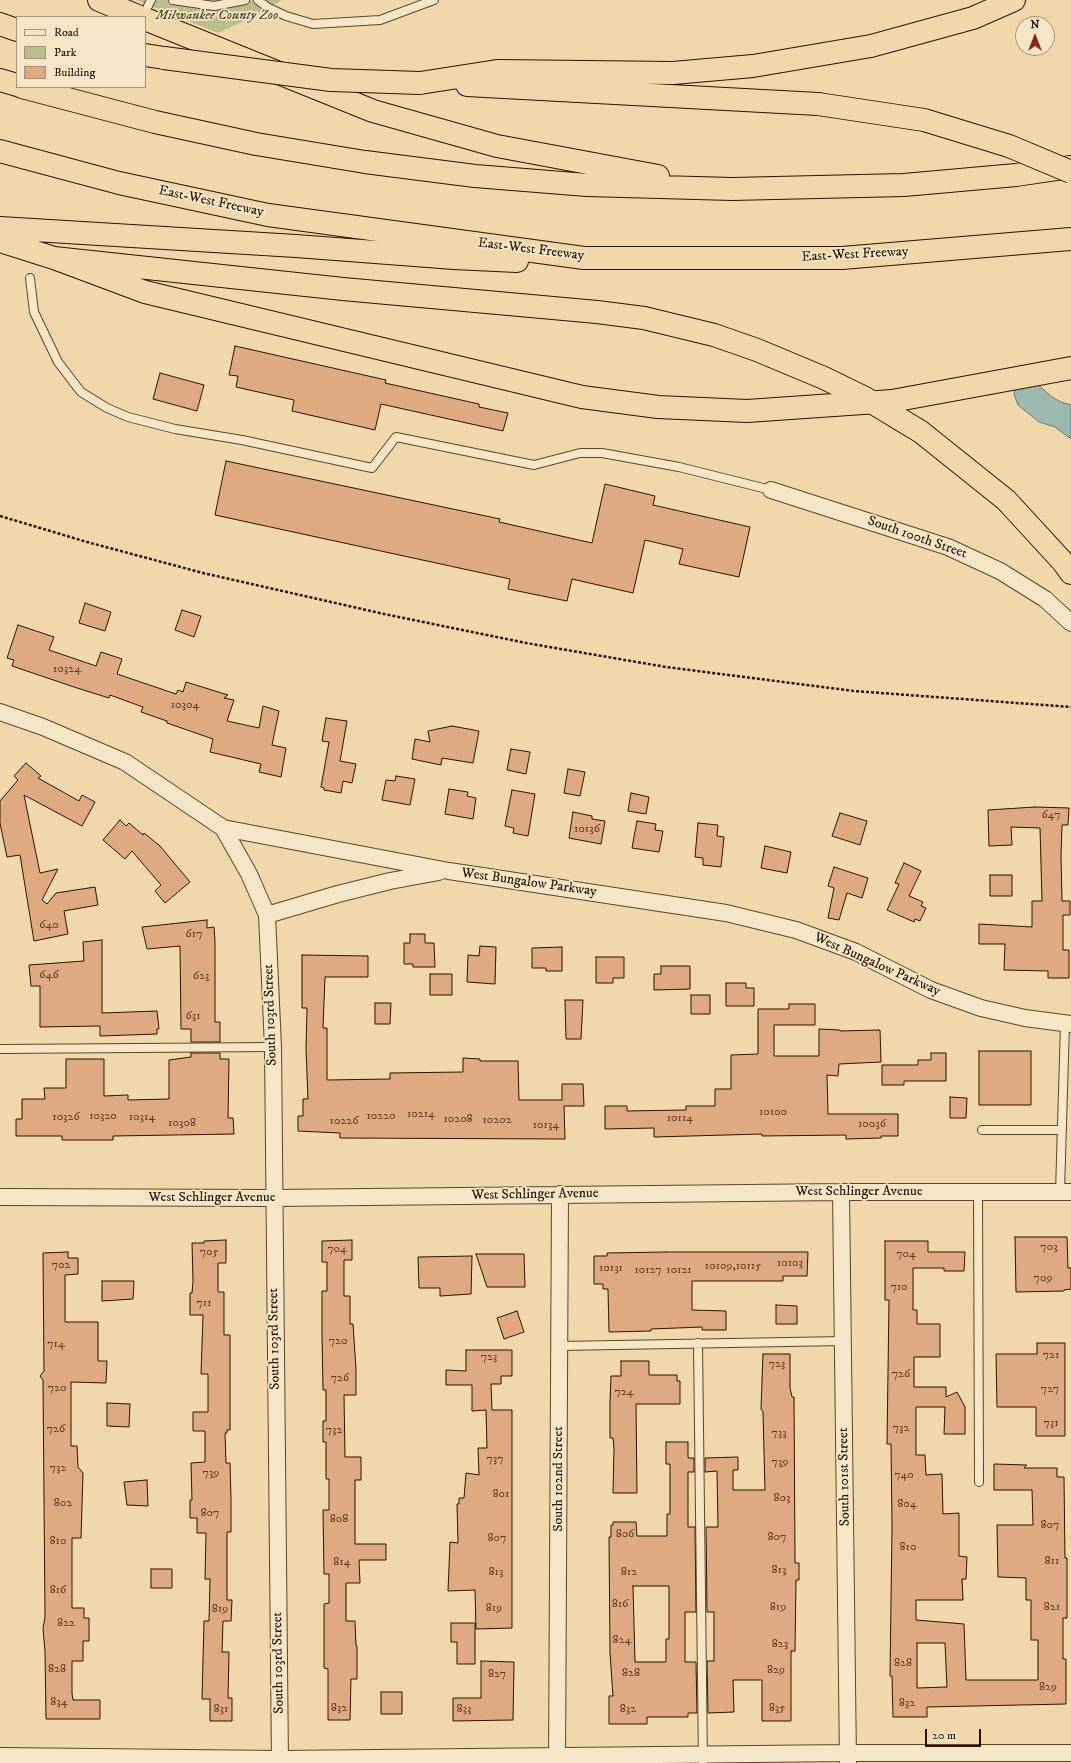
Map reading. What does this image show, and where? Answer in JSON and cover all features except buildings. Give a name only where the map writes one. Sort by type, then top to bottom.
[{"type":"highway","points":[[99,0],[146,11],[373,111],[498,146],[732,189]]},
{"type":"highway","points":[[155,57],[331,80],[420,83],[673,73],[753,66],[871,46],[973,18],[1014,0]]},
{"type":"highway","points":[[0,24],[16,30]]},
{"type":"highway","points":[[498,79],[818,104],[924,120],[1009,146],[1071,172]]},
{"type":"highway","points":[[0,80],[16,86]]},
{"type":"highway","points":[[26,88],[155,122],[241,141],[365,162],[475,176],[587,185],[732,189],[904,185],[1016,175],[1071,167]]},
{"type":"highway","name":"East-West Freeway","points":[[0,151],[119,183],[268,215],[584,258],[842,258],[1071,239]]},
{"type":"highway","points":[[0,228],[282,245],[508,261],[584,258]]},
{"type":"highway","points":[[0,241],[54,258],[152,294],[582,397],[658,407],[747,411],[892,401],[1071,368]]},
{"type":"highway","points":[[54,258],[343,289],[597,312],[644,318],[714,335],[757,350],[824,378],[865,398],[922,432],[1006,500],[1063,562],[1071,573]]},
{"type":"street","name":"South 100th Street","points":[[771,490],[948,547],[1000,571],[1045,599],[1071,624]]},
{"type":"street","name":"West Bungalow Parkway","points":[[0,712],[43,727],[125,762],[223,828],[449,871],[726,913],[796,930],[856,952],[931,990],[974,1005],[1025,1018],[1068,1024]]},
{"type":"street","name":"South 103rd Street","points":[[223,828],[249,874],[267,916],[273,1047],[273,1198],[280,1761]]},
{"type":"street","points":[[267,916],[338,894],[390,881],[449,871]]},
{"type":"street","name":"West Schlinger Avenue","points":[[0,1197],[273,1198],[560,1194],[978,1191],[1065,1192]]},
{"type":"street","name":"South 101st Street","points":[[841,1192],[848,1758]]},
{"type":"street","name":"South 102nd Street","points":[[557,1760],[560,1194]]},
{"type":"street","points":[[0,1756],[280,1761],[848,1758],[1071,1753]]},
{"type":"lane","points":[[173,0],[214,6],[245,0]]},
{"type":"lane","points":[[258,0],[267,7],[286,16],[313,24],[380,20],[434,0]]},
{"type":"lane","points":[[30,278],[34,312],[58,362],[81,392],[107,408],[128,417],[182,430],[242,440],[372,468],[396,437],[534,466],[580,453],[602,453],[678,467],[771,490]]},
{"type":"lane","points":[[1065,1192],[1062,1130],[1068,1024]]},
{"type":"lane","points":[[0,1049],[273,1047]]},
{"type":"lane","points":[[982,1130],[1062,1130]]},
{"type":"lane","points":[[978,1191],[979,1482]]},
{"type":"lane","points":[[560,1346],[844,1341]]},
{"type":"lane","points":[[698,1343],[703,1759]]},
{"type":"path","points":[[0,516],[87,542],[203,573],[384,614],[542,645],[666,667],[854,691],[1071,707]]},
{"type":"green space","name":"Milwaukee County Zoo","points":[[136,0],[282,0],[257,15],[218,33]]},
{"type":"water","points":[[1037,384],[1052,397],[1071,405],[1071,439],[1055,427],[1039,422],[1018,405],[1014,394],[1016,387]]}]
